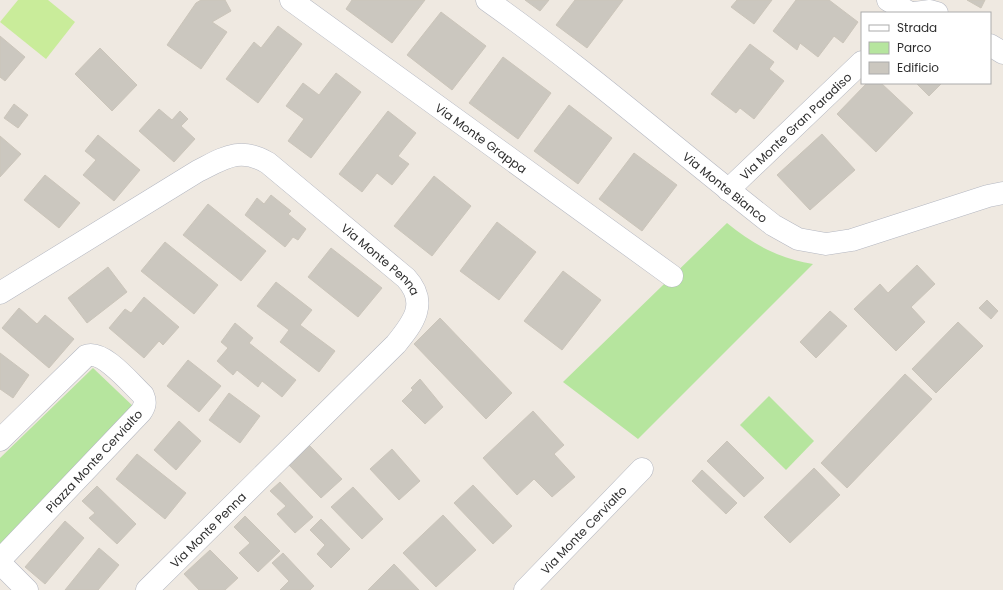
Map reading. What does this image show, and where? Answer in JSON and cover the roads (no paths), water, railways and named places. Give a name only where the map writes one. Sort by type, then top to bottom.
[{"type":"street","name":"Via Monte Grappa","points":[[291,0],[672,276]]},
{"type":"street","name":"Via Monte Bianco","points":[[487,0],[541,38],[607,90],[728,190],[785,232],[798,239],[826,244],[852,240],[988,196],[1003,193]]},
{"type":"street","points":[[888,0],[908,12]]},
{"type":"street","points":[[920,12],[930,10],[935,12]]},
{"type":"street","points":[[991,46],[1003,53]]},
{"type":"street","name":"Via Monte Gran Paradiso","points":[[728,190],[861,63]]},
{"type":"street","name":"Via Monte Penna","points":[[0,293],[198,171],[227,156],[240,154],[255,156],[268,162],[406,278],[415,291],[418,302],[415,316],[396,344],[147,590]]},
{"type":"street","name":"Piazza Monte Cervialto","points":[[0,440],[86,356],[90,354],[96,354],[106,360],[143,396],[145,400],[146,404],[141,412],[0,562]]},
{"type":"street","name":"Via Monte Cervialto","points":[[525,590],[642,468]]},
{"type":"street","points":[[0,562],[27,590]]}]
